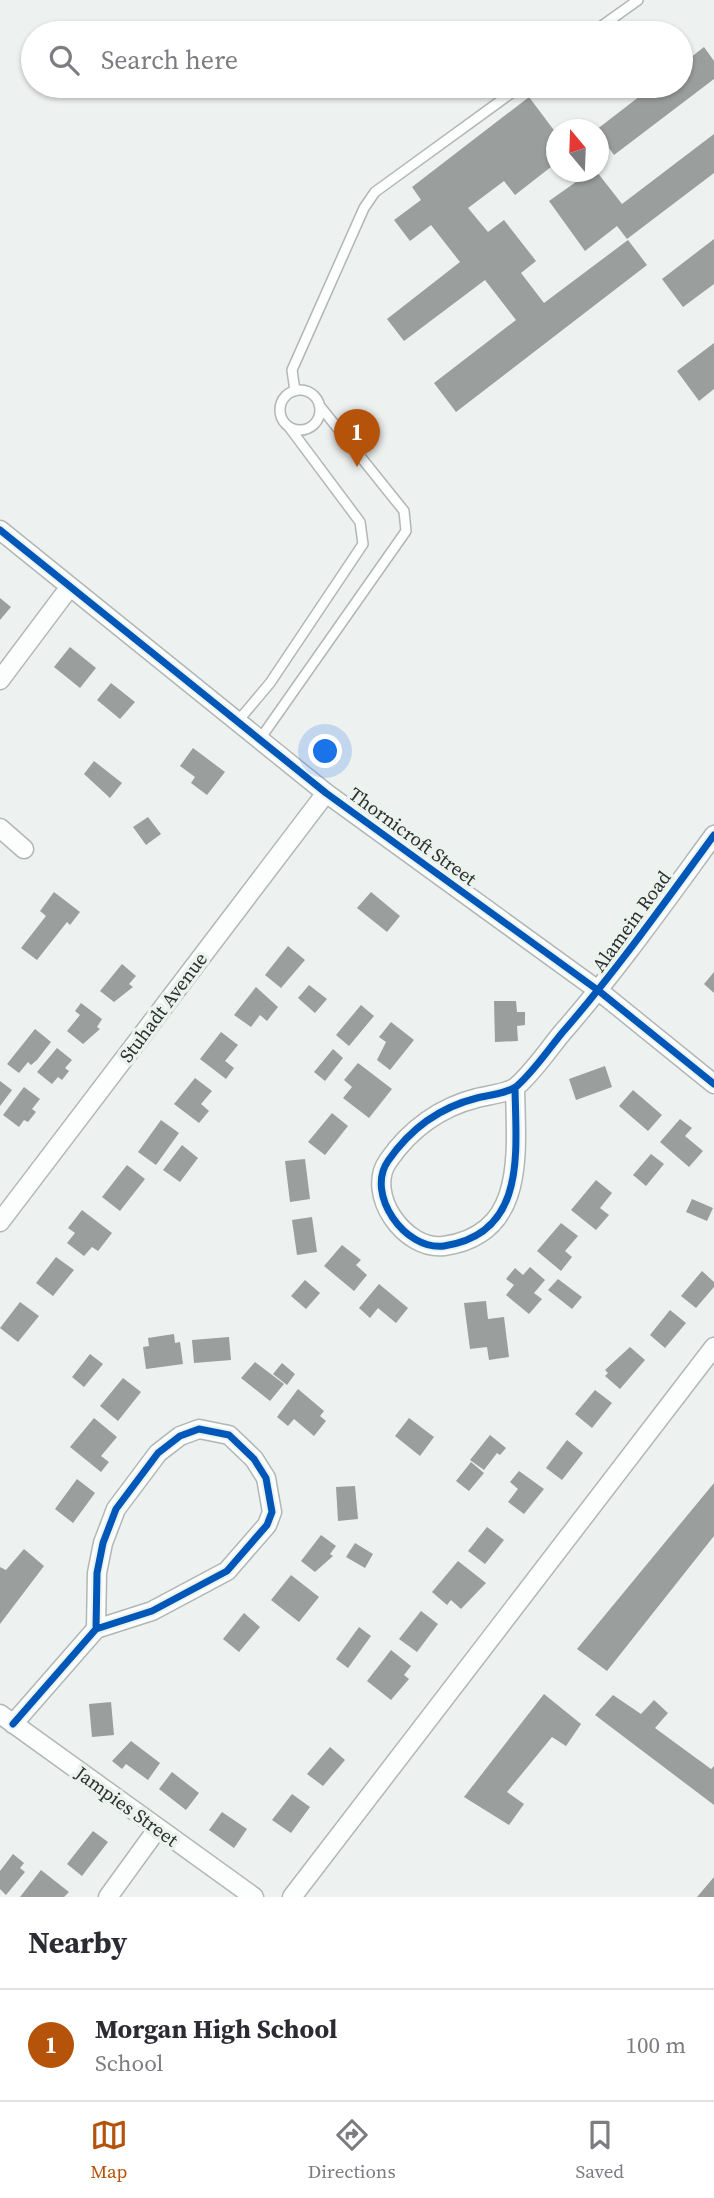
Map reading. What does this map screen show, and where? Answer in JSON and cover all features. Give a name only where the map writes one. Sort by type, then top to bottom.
[{"type":"street","name":"Thornicroft Street","points":[[0,530],[326,793],[599,991],[714,1084]]},
{"type":"street","points":[[0,680],[69,588]]},
{"type":"street","name":"Stuhadt Avenue","points":[[0,1222],[326,793]]},
{"type":"street","points":[[0,828],[24,849]]},
{"type":"street","name":"Alamein Road","points":[[515,1088],[599,991],[714,835]]},
{"type":"street","points":[[515,1088],[516,1158],[512,1185],[501,1215],[489,1228],[461,1243],[437,1247],[420,1242],[403,1231],[383,1199],[381,1180],[389,1160],[427,1120],[444,1108],[515,1088]]},
{"type":"street","points":[[292,1897],[714,1347]]},
{"type":"street","points":[[6,1719],[96,1629],[152,1611],[227,1571],[267,1525],[272,1512],[266,1478],[254,1459],[229,1435],[199,1429],[180,1436],[158,1453],[116,1508],[103,1543],[97,1573],[96,1629]]},
{"type":"street","name":"Jampies Street","points":[[6,1719],[254,1897]]},
{"type":"street","points":[[108,1897],[158,1828]]},
{"type":"lane","points":[[609,21],[638,0]]},
{"type":"lane","points":[[295,391],[292,370],[364,208],[375,192],[504,98]]},
{"type":"lane","points":[[238,722],[270,683],[364,539],[360,522],[281,415],[282,400],[295,391],[310,393],[404,511],[406,531],[260,738]]},
{"type":"lane","points":[[289,427],[297,430],[312,426],[317,421],[319,405]]},
{"type":"building","points":[[704,47],[714,61],[714,79],[693,95],[693,56]]},
{"type":"building","points":[[530,98],[546,120],[546,171],[515,195],[504,181],[468,208],[488,232],[504,220],[536,261],[521,273],[544,303],[628,240],[647,265],[456,412],[434,383],[516,320],[485,280],[404,341],[387,319],[460,262],[431,225],[410,241],[394,220],[421,200],[412,187]]},
{"type":"building","points":[[637,98],[689,98],[614,155],[609,148],[609,120]]},
{"type":"building","points":[[714,134],[714,173],[627,239],[617,226],[585,251],[549,201],[576,182],[605,182],[622,204]]},
{"type":"building","points":[[714,239],[714,284],[683,307],[662,279]]},
{"type":"building","points":[[714,343],[714,389],[699,401],[677,371]]},
{"type":"building","points":[[0,598],[11,607],[0,620]]},
{"type":"building","points":[[70,647],[96,668],[80,688],[54,667]]},
{"type":"building","points":[[111,683],[135,702],[120,719],[97,700]]},
{"type":"building","points":[[193,748],[225,772],[207,795],[191,783],[195,777],[180,766]]},
{"type":"building","points":[[94,761],[122,783],[110,798],[84,774]]},
{"type":"building","points":[[148,817],[161,834],[146,845],[133,827]]},
{"type":"building","points":[[54,892],[80,912],[70,925],[67,922],[37,960],[21,948],[46,916],[40,911]]},
{"type":"building","points":[[371,892],[400,916],[387,932],[357,908]]},
{"type":"building","points":[[288,946],[305,960],[281,988],[265,975]]},
{"type":"building","points":[[122,964],[136,976],[129,984],[133,987],[114,1002],[100,991]]},
{"type":"building","points":[[714,972],[714,993],[704,984]]},
{"type":"building","points":[[309,985],[327,999],[315,1013],[298,998]]},
{"type":"building","points":[[256,987],[278,1007],[267,1021],[260,1015],[251,1027],[234,1015]]},
{"type":"building","points":[[494,1001],[516,1001],[517,1012],[525,1012],[525,1025],[517,1026],[518,1041],[495,1042]]},
{"type":"building","points":[[81,1003],[102,1019],[97,1027],[100,1029],[83,1044],[67,1031],[80,1015],[75,1011]]},
{"type":"building","points":[[361,1005],[374,1016],[349,1046],[336,1035]]},
{"type":"building","points":[[391,1022],[414,1040],[390,1070],[377,1060],[386,1042],[379,1037]]},
{"type":"building","points":[[35,1029],[51,1042],[37,1060],[31,1065],[28,1062],[19,1073],[7,1064]]},
{"type":"building","points":[[221,1032],[238,1045],[225,1061],[234,1068],[226,1079],[200,1059]]},
{"type":"building","points":[[57,1048],[72,1060],[65,1068],[69,1071],[62,1080],[58,1077],[52,1084],[37,1072]]},
{"type":"building","points":[[333,1049],[343,1058],[325,1081],[314,1072]]},
{"type":"building","points":[[358,1063],[392,1089],[369,1118],[343,1098],[352,1087],[344,1080]]},
{"type":"building","points":[[605,1066],[612,1087],[576,1100],[569,1079]]},
{"type":"building","points":[[195,1078],[212,1091],[201,1104],[209,1111],[199,1123],[174,1104]]},
{"type":"building","points":[[0,1081],[12,1090],[0,1106]]},
{"type":"building","points":[[24,1087],[40,1099],[32,1109],[36,1112],[28,1122],[24,1120],[19,1127],[3,1115]]},
{"type":"building","points":[[633,1090],[662,1115],[648,1131],[619,1106]]},
{"type":"building","points":[[332,1113],[348,1126],[325,1155],[308,1142]]},
{"type":"building","points":[[680,1119],[692,1128],[685,1136],[703,1151],[689,1167],[660,1142]]},
{"type":"building","points":[[161,1120],[179,1133],[156,1165],[138,1152]]},
{"type":"building","points":[[182,1145],[198,1158],[180,1182],[163,1170]]},
{"type":"building","points":[[651,1154],[664,1164],[646,1186],[633,1175]]},
{"type":"building","points":[[305,1159],[310,1199],[290,1202],[285,1161]]},
{"type":"building","points":[[127,1165],[145,1179],[120,1211],[102,1197]]},
{"type":"building","points":[[596,1180],[612,1193],[600,1208],[609,1215],[596,1230],[571,1210]]},
{"type":"building","points":[[692,1199],[713,1208],[707,1221],[686,1212]]},
{"type":"building","points":[[82,1210],[112,1233],[98,1251],[92,1247],[84,1256],[67,1243],[75,1233],[68,1228]]},
{"type":"building","points":[[312,1217],[317,1252],[297,1255],[292,1220]]},
{"type":"building","points":[[561,1223],[578,1236],[565,1251],[572,1257],[561,1271],[537,1251]]},
{"type":"building","points":[[342,1245],[361,1260],[356,1265],[367,1275],[354,1291],[324,1266]]},
{"type":"building","points":[[56,1257],[74,1270],[53,1296],[36,1283]]},
{"type":"building","points":[[530,1267],[545,1280],[534,1293],[542,1299],[529,1314],[506,1295],[514,1285],[506,1279],[515,1268],[523,1275]]},
{"type":"building","points":[[702,1271],[714,1282],[714,1287],[696,1308],[681,1296]]},
{"type":"building","points":[[558,1279],[582,1297],[572,1309],[548,1290]]},
{"type":"building","points":[[305,1280],[320,1293],[306,1309],[291,1296]]},
{"type":"building","points":[[379,1284],[408,1308],[396,1323],[378,1308],[370,1318],[359,1308]]},
{"type":"building","points":[[486,1301],[488,1319],[504,1317],[509,1357],[489,1360],[487,1347],[470,1349],[464,1303]]},
{"type":"building","points":[[20,1302],[39,1316],[18,1342],[0,1328]]},
{"type":"building","points":[[670,1310],[686,1323],[665,1348],[650,1335]]},
{"type":"building","points":[[174,1334],[175,1343],[180,1342],[183,1364],[146,1369],[143,1347],[149,1346],[148,1338]]},
{"type":"building","points":[[229,1337],[231,1360],[194,1363],[192,1340]]},
{"type":"building","points":[[630,1347],[645,1360],[620,1389],[605,1376],[608,1373],[605,1370]]},
{"type":"building","points":[[90,1354],[103,1364],[84,1387],[72,1377]]},
{"type":"building","points":[[255,1362],[284,1384],[270,1401],[241,1378]]},
{"type":"building","points":[[282,1363],[295,1374],[287,1385],[273,1374]]},
{"type":"building","points":[[123,1378],[141,1392],[118,1421],[100,1406]]},
{"type":"building","points":[[298,1389],[324,1411],[320,1416],[326,1421],[314,1436],[294,1419],[288,1426],[277,1417]]},
{"type":"building","points":[[595,1390],[612,1403],[592,1428],[575,1414]]},
{"type":"building","points":[[94,1418],[117,1437],[101,1456],[109,1462],[101,1472],[70,1447]]},
{"type":"building","points":[[409,1418],[434,1437],[420,1456],[395,1436]]},
{"type":"building","points":[[490,1435],[506,1448],[500,1455],[497,1453],[484,1470],[470,1460]]},
{"type":"building","points":[[567,1440],[583,1453],[562,1480],[546,1468]]},
{"type":"building","points":[[471,1462],[484,1473],[469,1491],[456,1481]]},
{"type":"building","points":[[519,1471],[544,1489],[524,1514],[508,1502],[518,1489],[510,1482]]},
{"type":"building","points":[[77,1479],[95,1493],[73,1523],[55,1509]]},
{"type":"building","points":[[714,1483],[714,1536],[607,1671],[577,1649]]},
{"type":"building","points":[[355,1486],[358,1519],[338,1521],[336,1487]]},
{"type":"building","points":[[487,1527],[504,1540],[485,1564],[468,1551]]},
{"type":"building","points":[[321,1535],[336,1546],[330,1554],[333,1556],[315,1572],[301,1561]]},
{"type":"building","points":[[355,1543],[373,1554],[365,1568],[346,1557]]},
{"type":"building","points":[[24,1549],[44,1566],[0,1624],[0,1567],[6,1570]]},
{"type":"building","points":[[458,1561],[486,1583],[461,1609],[451,1600],[447,1605],[432,1592]]},
{"type":"building","points":[[291,1575],[319,1597],[299,1622],[271,1600]]},
{"type":"building","points":[[421,1611],[438,1624],[417,1652],[399,1639]]},
{"type":"building","points":[[244,1613],[260,1627],[239,1652],[223,1639]]},
{"type":"building","points":[[359,1627],[371,1636],[348,1668],[336,1659]]},
{"type":"building","points":[[391,1650],[411,1666],[404,1675],[409,1679],[391,1700],[367,1681]]},
{"type":"building","points":[[544,1694],[581,1724],[566,1746],[552,1737],[507,1792],[524,1804],[509,1825],[464,1797]]},
{"type":"building","points":[[613,1695],[641,1714],[654,1700],[668,1713],[655,1728],[711,1769],[714,1766],[714,1805],[595,1715]]},
{"type":"building","points":[[111,1702],[114,1735],[92,1737],[89,1704]]},
{"type":"building","points":[[131,1741],[160,1763],[148,1780],[126,1764],[122,1769],[112,1761]]},
{"type":"building","points":[[330,1747],[345,1760],[323,1786],[307,1774]]},
{"type":"building","points":[[172,1772],[199,1793],[186,1810],[159,1789]]},
{"type":"building","points":[[292,1794],[310,1807],[291,1833],[272,1820]]},
{"type":"building","points":[[222,1812],[247,1829],[234,1848],[209,1830]]},
{"type":"building","points":[[93,1831],[108,1842],[82,1876],[67,1864]]},
{"type":"building","points":[[13,1854],[24,1863],[20,1868],[25,1872],[6,1895],[0,1889],[0,1871]]},
{"type":"building","points":[[41,1870],[69,1892],[64,1897],[20,1897]]},
{"type":"building","points":[[714,1877],[714,1897],[697,1897]]},
{"type":"cycle path","points":[[0,530],[326,793],[599,991],[714,1084]]},
{"type":"cycle path","points":[[515,1088],[515,1163],[511,1186],[503,1208],[490,1225],[471,1238],[444,1246],[429,1245],[403,1230],[385,1204],[382,1189],[382,1174],[397,1149],[416,1129],[439,1113],[464,1102],[517,1086],[621,960],[714,835]]},
{"type":"cycle path","points":[[13,1724],[96,1629],[97,1573],[103,1543],[116,1509],[158,1453],[180,1436],[199,1429],[229,1435],[254,1459],[266,1478],[272,1512],[267,1525],[227,1571],[152,1611],[96,1629]]},
{"type":"place","name":"Morgan High School","points":[[357,467]]}]
